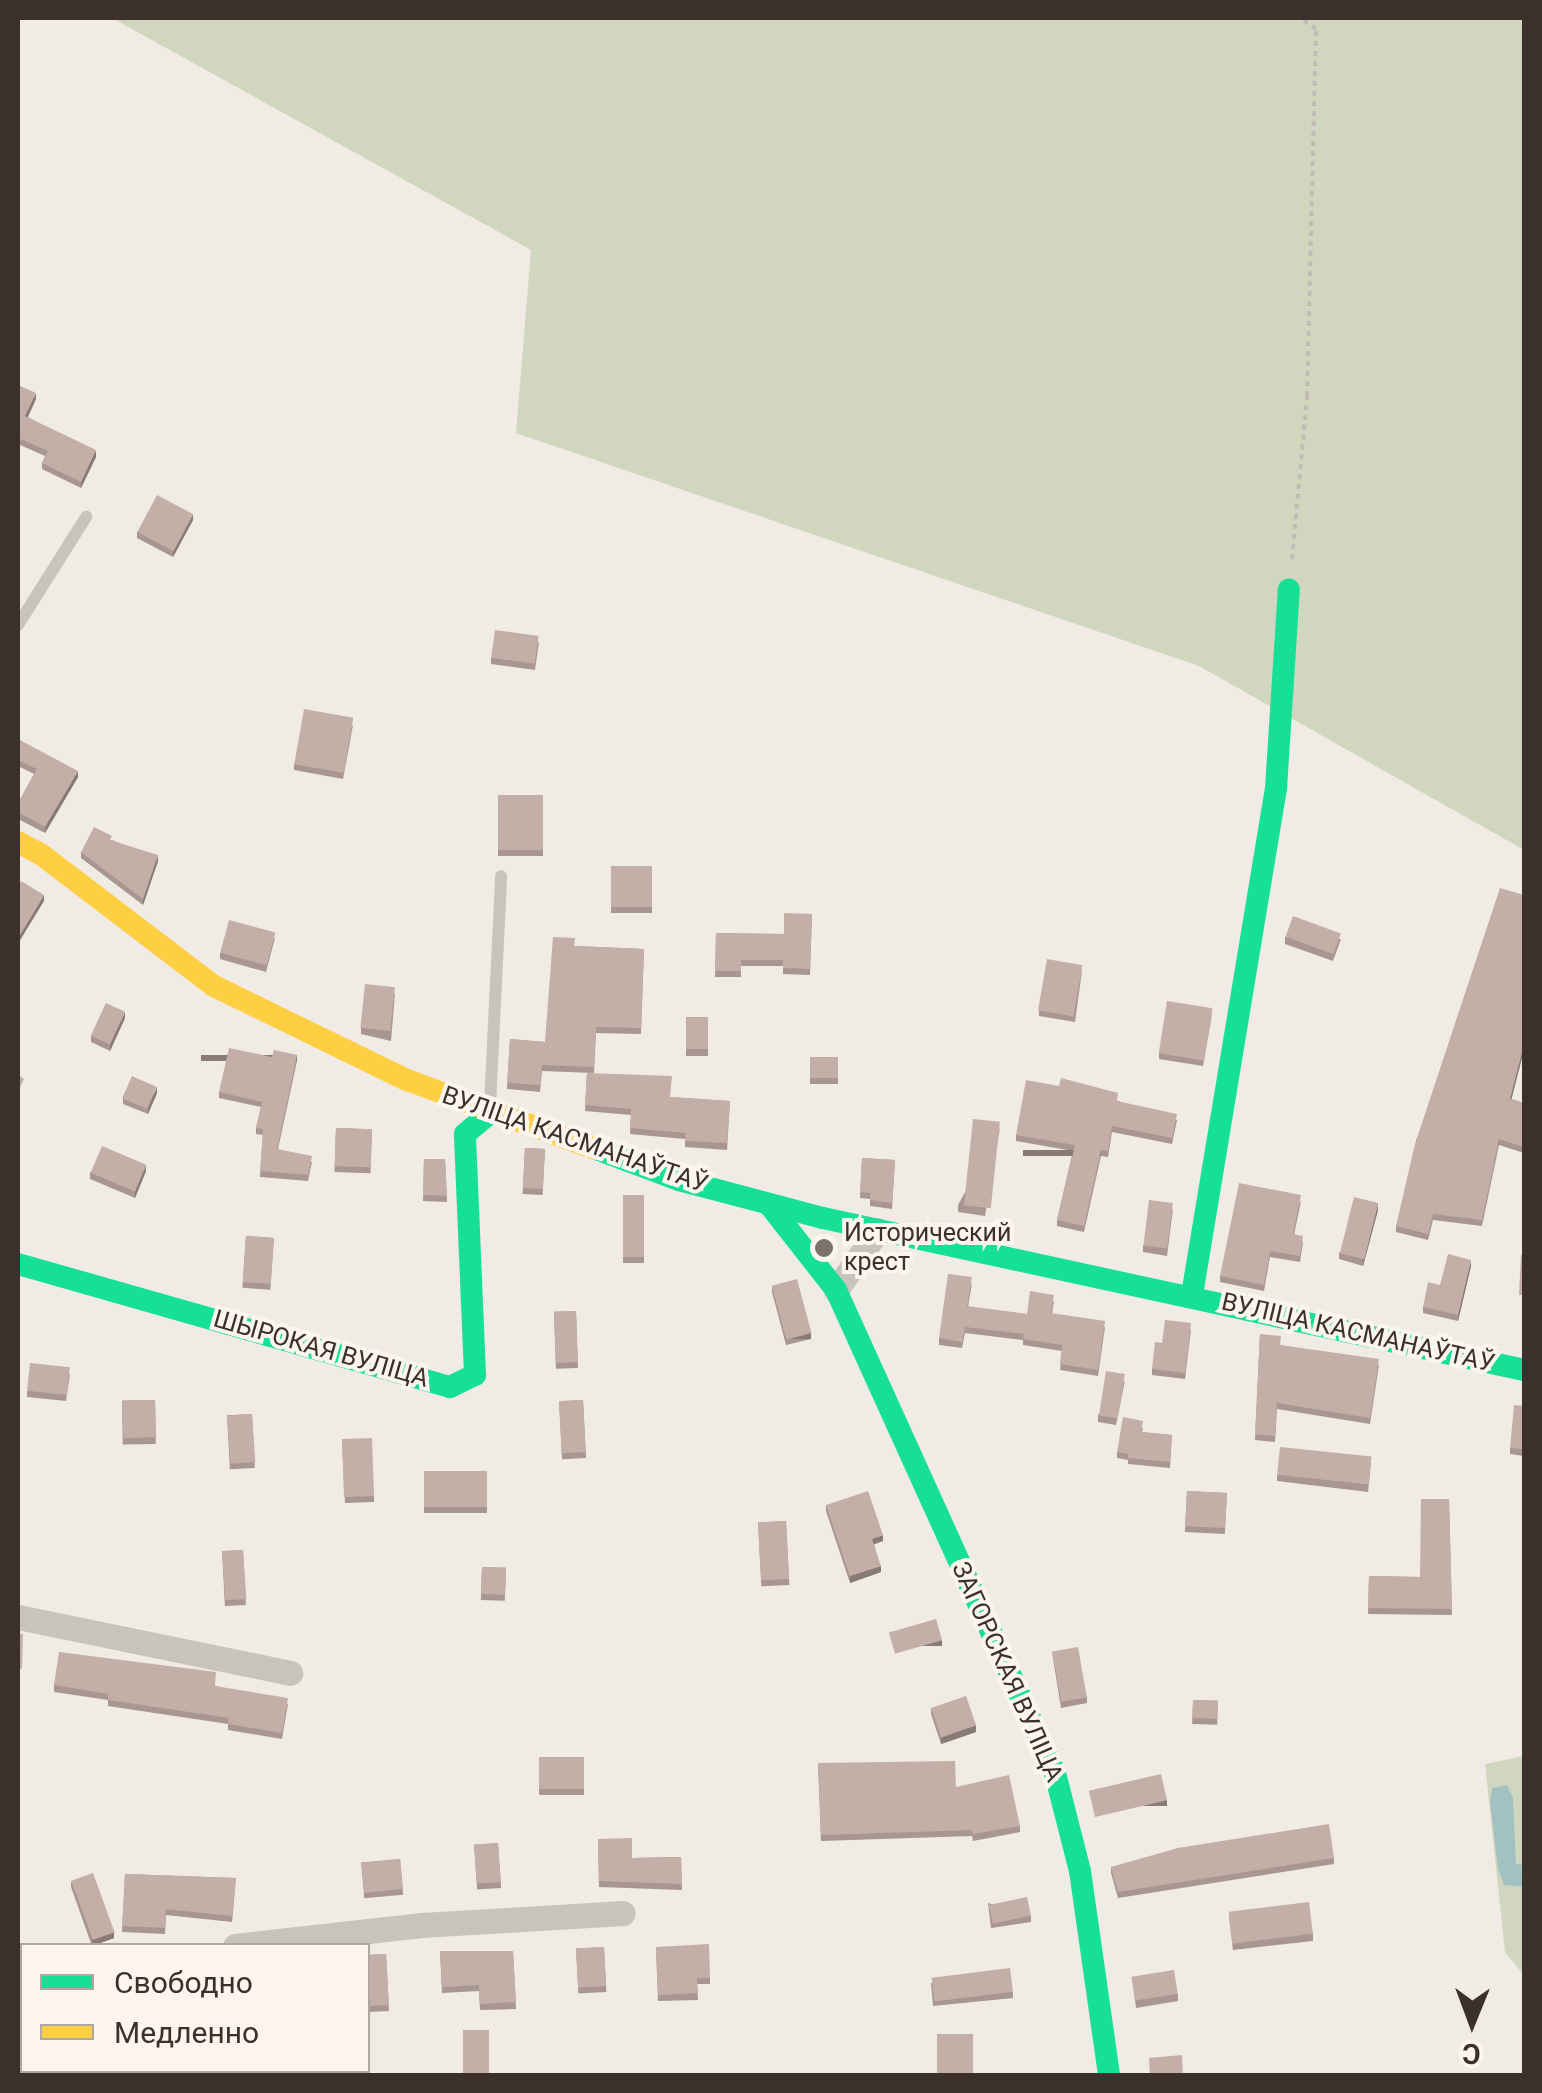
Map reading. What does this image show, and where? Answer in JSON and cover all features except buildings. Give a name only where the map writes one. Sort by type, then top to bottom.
[{"type":"street","name":"ВУЛІЦА КАСМАНАЎТАЎ","points":[[1192,1295],[1276,788],[1290,589]]},
{"type":"street","name":"ВУЛІЦА КАСМАНАЎТАЎ","points":[[18,842],[42,855],[214,986],[406,1080],[679,1180],[770,1206],[1524,1370]]},
{"type":"street","name":"ШЫРОКАЯ ВУЛІЦА","points":[[18,1264],[450,1387],[474,1375],[465,1134],[490,1112]]},
{"type":"street","name":"ЗАГОРСКАЯ ВУЛІЦА","points":[[770,1206],[801,1251],[836,1290],[1055,1773],[1080,1871],[1109,2076]]},
{"type":"street","points":[[836,1290],[878,1230]]},
{"type":"street","points":[[18,1618],[290,1673]]},
{"type":"street","points":[[263,1943],[422,1926],[623,1914]]},
{"type":"lane","points":[[18,626],[86,517]]},
{"type":"lane","points":[[490,1112],[500,876]]},
{"type":"path","points":[[1290,589],[1307,396],[1316,29],[1300,18]]},
{"type":"green space","points":[[112,18],[1524,18],[1524,850],[1199,666],[516,433],[531,250]]},
{"type":"green space","points":[[1524,1756],[1524,1975],[1505,1952],[1485,1764]]},
{"type":"water","points":[[1507,1785],[1513,1798],[1516,1864],[1524,1865],[1524,1887],[1504,1885],[1498,1869],[1490,1801],[1492,1788]]},
{"type":"traffic: fast","points":[[1192,1295],[1276,788],[1289,589]]},
{"type":"traffic: fast","points":[[18,1264],[450,1387],[475,1375],[465,1134],[490,1113]]},
{"type":"traffic: fast","points":[[596,1149],[679,1180],[823,1218],[1524,1370]]},
{"type":"traffic: fast","points":[[770,1206],[836,1290],[1055,1773],[1080,1871],[1109,2076]]},
{"type":"traffic: slow","points":[[18,842],[42,855],[214,986],[407,1080],[596,1149]]},
{"type":"place","name":"Исторический крест","points":[[824,1248]]}]
